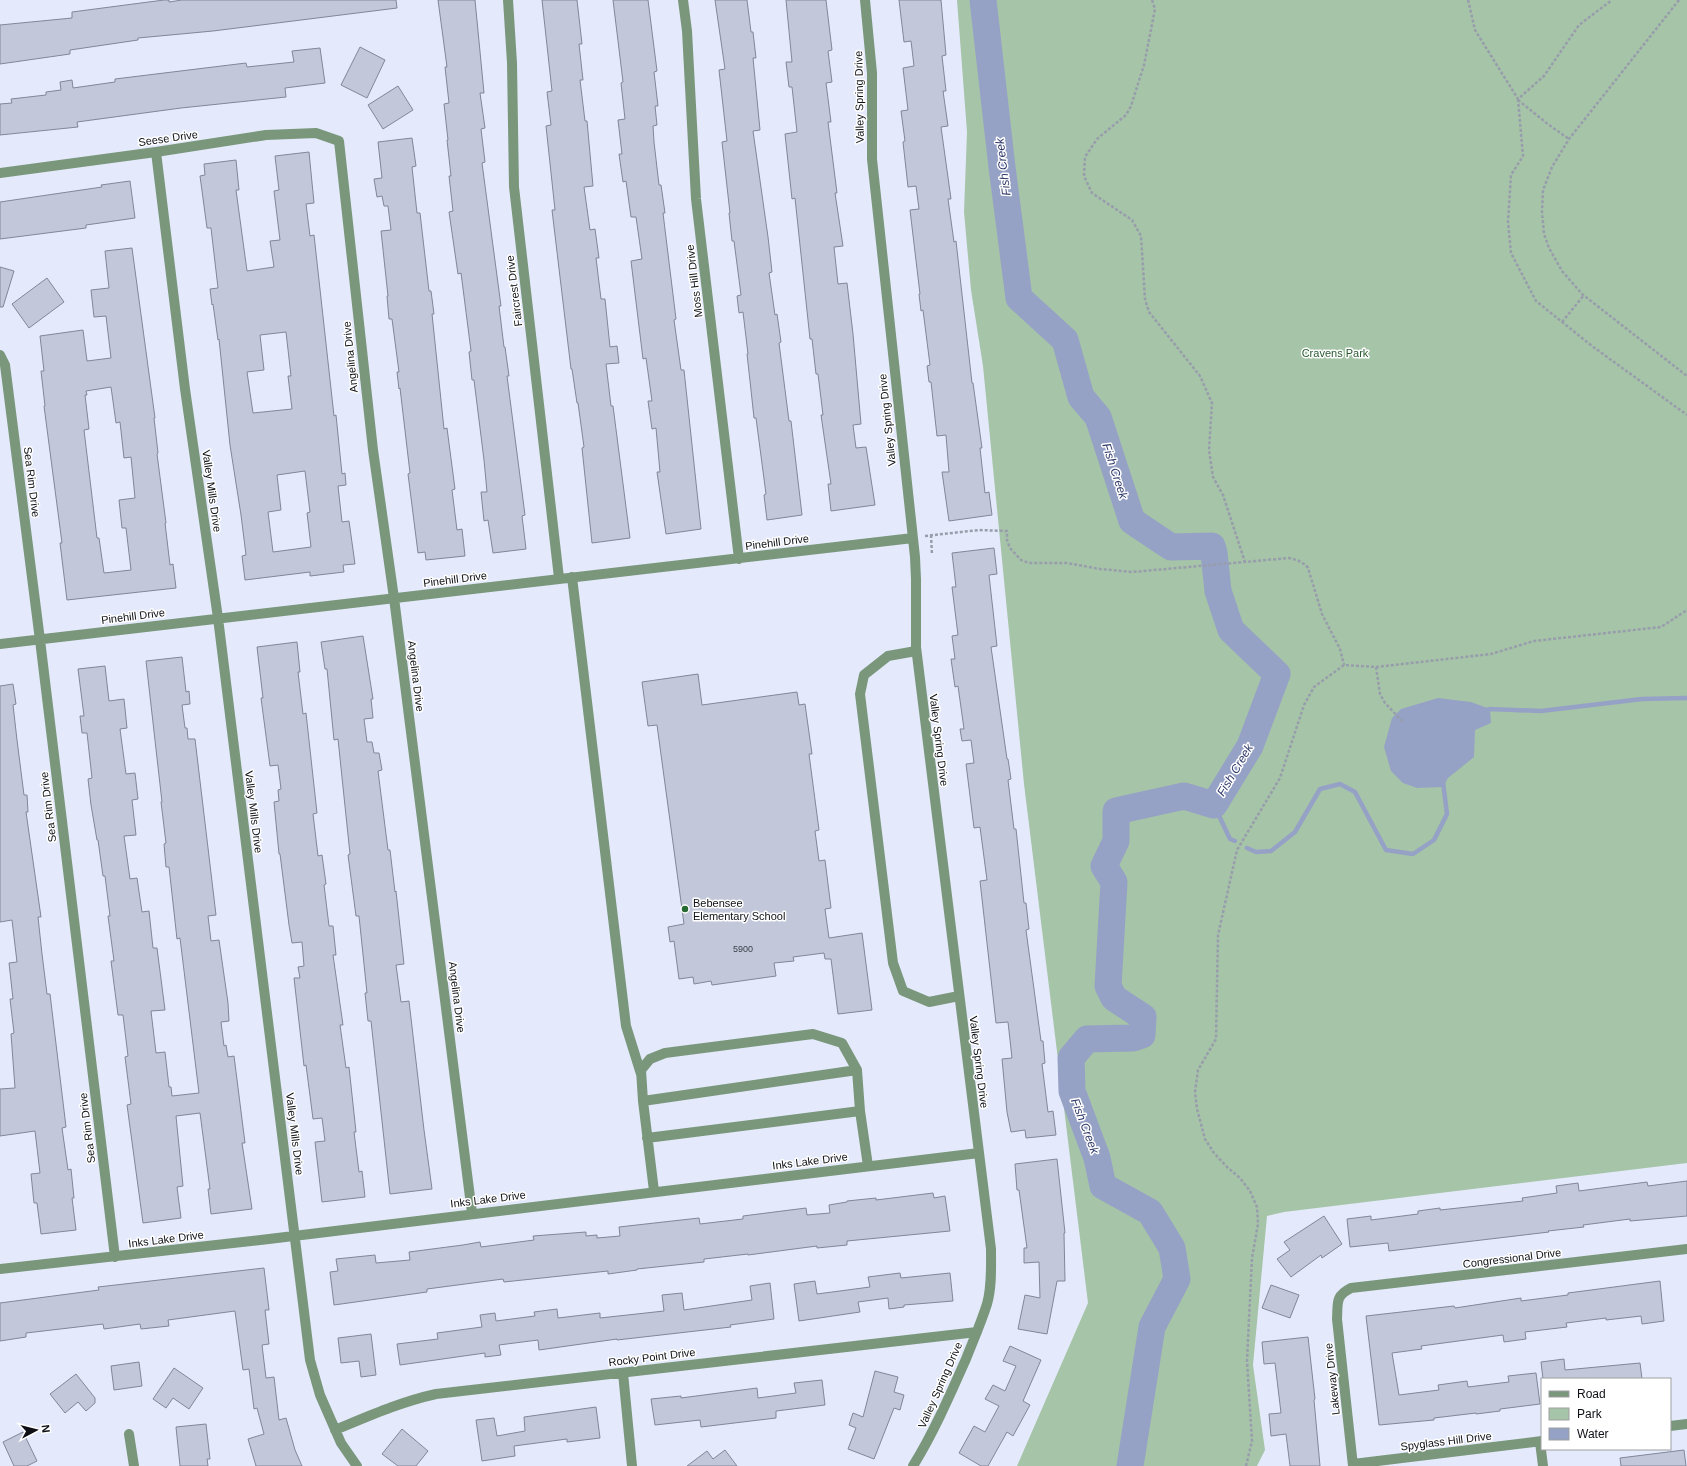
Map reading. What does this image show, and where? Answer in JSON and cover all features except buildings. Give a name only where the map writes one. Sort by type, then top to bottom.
[{"type":"street","name":"Faircrest Drive","points":[[508,0],[512,63],[514,187],[559,578]]},
{"type":"street","name":"Moss Hill Drive","points":[[683,0],[687,31],[696,199],[739,559]]},
{"type":"street","name":"Valley Spring Drive","points":[[864,0],[872,73],[872,159],[902,451],[913,538],[916,579],[916,651],[991,1249],[991,1277],[987,1303],[977,1332],[950,1395],[926,1445],[913,1466]]},
{"type":"street","name":"Seese Drive","points":[[0,173],[156,152],[266,135],[316,133],[339,141]]},
{"type":"street","name":"Angelina Drive","points":[[339,141],[362,362],[394,598],[472,1213]]},
{"type":"street","name":"Valley Mills Drive","points":[[156,152],[185,389],[218,618],[310,1360],[320,1395],[341,1443],[357,1466]]},
{"type":"street","name":"Sea Rim Drive","points":[[0,355],[5,365],[115,1257]]},
{"type":"street","name":"Pinehill Drive","points":[[0,644],[913,538]]},
{"type":"street","points":[[572,577],[626,1026],[641,1074],[654,1191]]},
{"type":"street","points":[[916,651],[888,656],[864,675],[860,694],[891,948],[893,963],[904,991],[929,1002],[959,996]]},
{"type":"street","points":[[641,1074],[641,1070],[650,1059],[665,1053],[813,1034],[842,1043],[857,1070],[860,1111],[868,1166]]},
{"type":"street","points":[[643,1101],[857,1070]]},
{"type":"street","points":[[647,1138],[860,1111]]},
{"type":"street","name":"Inks Lake Drive","points":[[0,1269],[115,1257],[979,1152]]},
{"type":"street","name":"Congressional Drive","points":[[1342,1293],[1351,1288],[1687,1249]]},
{"type":"street","name":"Lakeway Drive","points":[[1342,1293],[1338,1302],[1337,1319],[1353,1465]]},
{"type":"street","name":"Rocky Point Drive","points":[[336,1430],[386,1408],[436,1394],[977,1332]]},
{"type":"street","points":[[623,1373],[632,1466]]},
{"type":"street","points":[[1671,1426],[1687,1424]]},
{"type":"street","points":[[129,1434],[134,1466]]},
{"type":"street","name":"Spyglass Hill Drive","points":[[1353,1465],[1541,1442]]},
{"type":"street","points":[[1542,1450],[1543,1466]]},
{"type":"path","points":[[1152,0],[1156,8],[1144,65],[1131,106],[1126,115],[1097,139],[1085,157],[1084,176],[1092,193],[1132,220],[1141,236],[1145,299],[1149,312],[1200,376],[1212,402],[1209,450],[1213,477],[1223,495],[1245,562]]},
{"type":"path","points":[[1468,0],[1475,30],[1518,99],[1549,125],[1569,139]]},
{"type":"path","points":[[1518,99],[1544,76],[1579,25],[1612,0]]},
{"type":"path","points":[[1679,0],[1569,139],[1552,167],[1543,190],[1542,212],[1543,226],[1549,248],[1562,271],[1584,295],[1687,376]]},
{"type":"path","points":[[1518,99],[1523,156],[1511,176],[1508,222],[1511,253],[1536,300],[1592,346],[1687,415]]},
{"type":"path","points":[[1562,322],[1584,295]]},
{"type":"path","points":[[913,538],[979,530],[1007,531],[1007,540],[1010,548],[1021,560],[1029,563],[1067,563],[1100,569],[1132,572],[1289,558],[1304,563],[1310,574],[1322,614],[1340,649],[1344,665]]},
{"type":"path","points":[[931,535],[932,555]]},
{"type":"path","points":[[1246,1466],[1252,1441],[1247,1361],[1252,1258],[1258,1224],[1256,1207],[1250,1191],[1240,1178],[1214,1153],[1205,1138],[1197,1109],[1195,1092],[1198,1070],[1216,1039],[1218,935],[1237,850],[1280,778],[1304,705],[1314,687],[1344,665],[1376,667],[1491,654],[1534,641],[1661,628],[1687,610]]},
{"type":"path","points":[[1376,667],[1380,694],[1385,703],[1404,723]]},
{"type":"green space","name":"Cravens Park","points":[[957,0],[1687,0],[1687,1163],[1284,1212],[1267,1216],[1253,1365],[1265,1450],[1257,1466],[1017,1466],[1088,1303],[1024,784],[983,366],[971,290],[964,212],[967,132]]},
{"type":"water","points":[[1438,698],[1471,702],[1490,709],[1491,723],[1475,730],[1474,757],[1448,778],[1443,787],[1417,788],[1403,783],[1391,771],[1384,747],[1392,718],[1401,709]]},
{"type":"waterway","name":"Fish Creek","points":[[983,0],[1019,298],[1065,340],[1081,397],[1098,417],[1132,521],[1171,547],[1212,546],[1218,591],[1231,630],[1277,674],[1250,746],[1214,805],[1184,796],[1116,811],[1116,841],[1104,866],[1114,882],[1108,986],[1114,998],[1143,1017],[1142,1035],[1133,1038],[1087,1039],[1071,1058],[1072,1091],[1097,1158],[1103,1186],[1150,1212],[1172,1248],[1177,1279],[1152,1327],[1130,1466]]},
{"type":"waterway","points":[[1484,711],[1490,709],[1541,711],[1642,699],[1687,698]]},
{"type":"waterway","points":[[1247,848],[1256,852],[1271,851],[1295,832],[1320,789],[1340,784],[1355,792],[1386,850],[1413,854],[1434,840],[1447,814],[1443,782]]},
{"type":"waterway","points":[[1214,805],[1230,839],[1235,841]]},
{"type":"place","name":"Bebensee Elementary School","points":[[685,909]]}]
